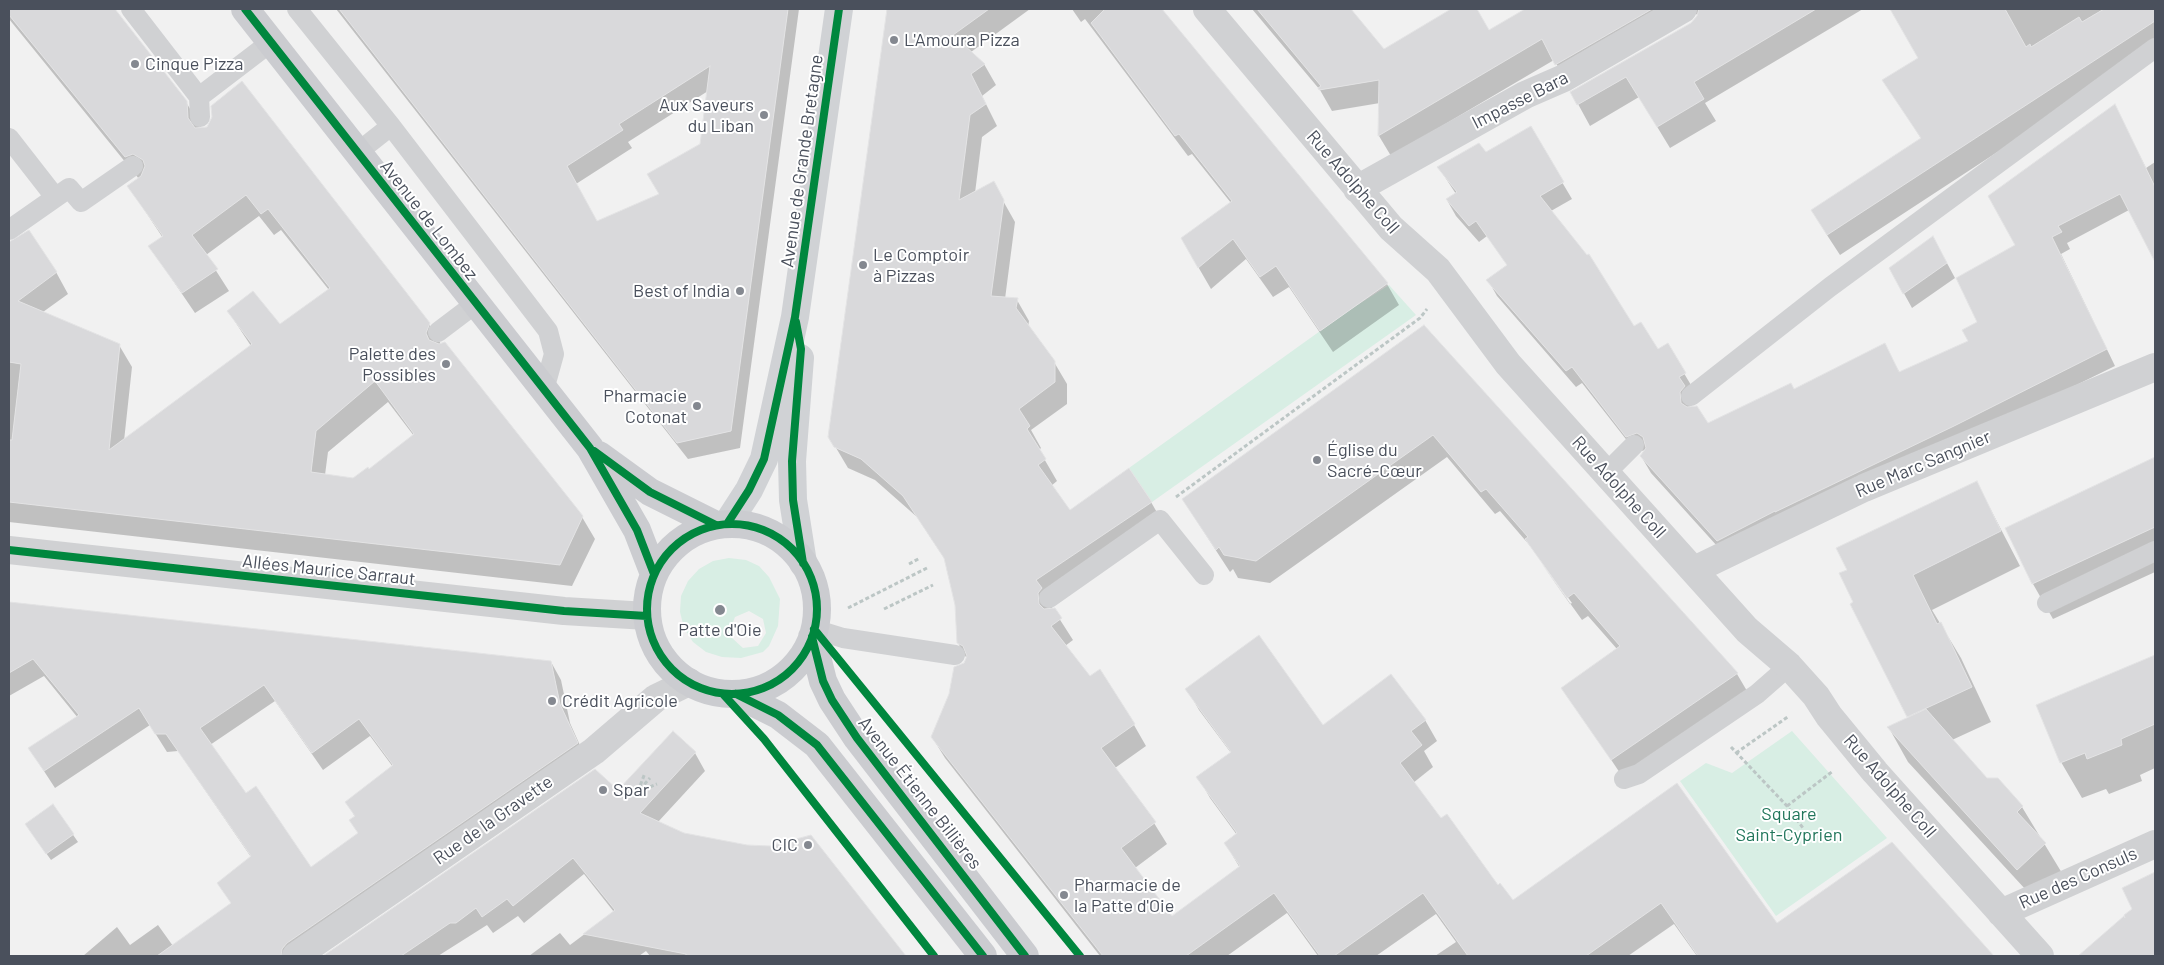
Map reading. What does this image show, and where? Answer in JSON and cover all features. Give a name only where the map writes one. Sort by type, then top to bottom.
[{"type":"main road","name":"Avenue de Lombez","points":[[245,9],[590,448],[637,530],[654,574]]},
{"type":"main road","name":"Avenue de Grande Bretagne","points":[[722,525],[749,490],[764,458],[795,317],[838,9]]},
{"type":"main road","name":"Avenue de Grande Bretagne","points":[[795,317],[801,349],[792,461],[793,500],[804,563]]},
{"type":"main road","name":"Avenue de Lombez","points":[[590,448],[650,492],[722,525]]},
{"type":"main road","points":[[736,694],[764,688],[785,676],[802,659],[813,633],[816,598],[804,563],[789,546],[771,533],[750,526],[722,525],[696,532],[679,542],[665,556],[654,574],[647,602],[647,616],[653,642],[668,665],[689,682],[705,690],[736,694],[778,715],[817,745],[983,956]]},
{"type":"main road","name":"Avenue Étienne Billières","points":[[813,633],[823,681],[832,700],[856,738],[1026,956]]},
{"type":"street","name":"Rue Adolphe Coll","points":[[1207,9],[1391,228],[1438,270],[1508,364],[1747,630],[1789,666],[1816,696],[1829,716],[1875,772],[2040,956]]},
{"type":"street","name":"Impasse Bara","points":[[1357,188],[1526,95],[1564,78],[1683,9]]},
{"type":"street","name":"Rue Marc Sangnier","points":[[1694,570],[1864,488],[2155,367]]},
{"type":"street","name":"Allées Maurice Sarraut","points":[[9,550],[564,612],[647,616]]},
{"type":"street","name":"Rue de la Gravette","points":[[296,956],[594,751],[656,698],[689,682]]},
{"type":"street","name":"Rue des Consuls","points":[[2001,913],[2155,844]]},
{"type":"lane","points":[[131,9],[199,97],[200,117]]},
{"type":"lane","points":[[296,9],[391,126],[548,331],[554,354],[544,390]]},
{"type":"lane","points":[[199,97],[271,42]]},
{"type":"lane","points":[[1691,396],[1830,287],[2155,48]]},
{"type":"lane","points":[[358,152],[391,126]]},
{"type":"lane","points":[[9,138],[55,197]]},
{"type":"lane","points":[[9,230],[69,188],[81,202],[133,166]]},
{"type":"lane","points":[[438,332],[475,304]]},
{"type":"lane","points":[[1606,473],[1634,445]]},
{"type":"lane","points":[[1049,598],[1160,520],[1204,575]]},
{"type":"lane","points":[[2047,603],[2155,551]]},
{"type":"lane","points":[[813,633],[955,655]]},
{"type":"lane","points":[[1624,778],[1647,768],[1757,694],[1789,666]]},
{"type":"path","points":[[1160,520],[1165,507],[1182,491],[1420,318],[1427,308]]},
{"type":"path","points":[[909,564],[920,558]]},
{"type":"path","points":[[841,612],[927,568]]},
{"type":"path","points":[[884,609],[933,585]]},
{"type":"path","points":[[1796,711],[1736,753],[1787,806],[1803,828]]},
{"type":"path","points":[[638,792],[645,773]]},
{"type":"path","points":[[1787,806],[1829,774]]},
{"type":"path","points":[[638,792],[650,778]]},
{"type":"path","points":[[638,792],[657,784]]},
{"type":"green space","points":[[1389,285],[1416,315],[1152,502],[1129,468],[1348,311]]},
{"type":"green space","points":[[729,558],[746,560],[759,566],[769,577],[780,599],[778,626],[769,646],[763,652],[741,658],[722,657],[706,652],[693,642],[684,628],[680,612],[681,596],[688,581],[699,569],[713,561]],"holes":[[[749,611],[763,619],[766,633],[758,646],[743,648],[732,638],[730,630],[735,617]]]},
{"type":"green space","name":"Square Saint-Cyprien","points":[[1792,731],[1887,838],[1776,916],[1680,781],[1706,763],[1732,773]]},
{"type":"building","points":[[9,9],[115,9],[187,101],[188,118],[195,128],[207,127],[212,117],[211,106],[242,81],[430,323],[426,333],[429,340],[439,344],[445,342],[583,516],[560,565],[9,502],[9,440],[12,440],[21,364],[9,362],[9,242],[29,230],[57,272],[18,301],[120,344],[109,450],[252,344],[227,311],[253,291],[280,324],[330,288],[268,209],[261,214],[246,195],[192,235],[218,269],[182,293],[148,246],[163,236],[127,186],[141,176],[145,166],[143,160],[133,154],[125,157],[9,15]],"holes":[[[375,381],[414,434],[369,469],[368,467],[353,478],[311,472],[316,431]]]},
{"type":"building","points":[[339,9],[788,9],[731,431],[677,443]],"holes":[[[710,66],[700,144],[647,174],[659,194],[597,221],[567,166],[623,130],[619,124]]]},
{"type":"building","points":[[887,9],[989,9],[953,35],[985,64],[971,74],[986,104],[970,115],[959,200],[994,181],[1004,200],[991,296],[1018,298],[1016,308],[1055,361],[1055,382],[1019,409],[1030,426],[1027,429],[1046,459],[1038,465],[1070,510],[1129,468],[1152,502],[1036,580],[1042,588],[1038,593],[1039,604],[1044,609],[1055,608],[1062,618],[1051,626],[1090,676],[1100,669],[1135,724],[1101,748],[1156,822],[1121,848],[1172,916],[1240,866],[1224,843],[1237,833],[1196,777],[1231,752],[1185,689],[1259,635],[1323,725],[1391,674],[1426,720],[1411,731],[1422,745],[1400,763],[1441,818],[1447,814],[1498,885],[1500,883],[1513,900],[1677,783],[1777,923],[1892,842],[1994,956],[1698,956],[1661,903],[1586,956],[1468,956],[1423,893],[1334,956],[1320,956],[1274,893],[1186,956],[1103,956],[931,737],[949,694],[954,667],[964,663],[967,656],[963,646],[957,643],[955,605],[944,558],[903,496],[861,459],[834,447],[828,437]]},
{"type":"building","points":[[1105,9],[1162,9],[1388,283],[1320,331],[1276,266],[1260,277],[1233,239],[1198,268],[1181,238],[1232,201],[1179,134],[1175,136],[1091,23]]},
{"type":"building","points":[[1257,9],[1351,9],[1384,49],[1451,9],[1477,9],[1489,30],[1525,9],[1652,9],[1555,65],[1542,39],[1378,136],[1379,80],[1319,90],[1318,88],[1321,86]]},
{"type":"building","points":[[1699,9],[1816,9],[1694,82],[1704,99],[1657,127],[1626,77],[1577,105],[1570,92],[1691,23],[1697,16]]},
{"type":"building","points":[[1890,9],[2005,9],[2026,47],[2030,44],[2031,47],[2079,17],[2082,22],[2104,9],[2155,9],[2155,21],[1827,235],[1811,210],[1921,138],[1882,80],[1918,58]]},
{"type":"building","points":[[2115,104],[2155,187],[2155,262],[2120,194],[2058,226],[2062,232],[2052,237],[2107,349],[1954,426],[1775,511],[1717,541],[1640,456],[1646,448],[1643,437],[1637,433],[1626,437],[1572,367],[1566,371],[1486,280],[1507,265],[1476,221],[1469,226],[1446,199],[1457,192],[1437,167],[1479,143],[1486,152],[1531,126],[1564,182],[1540,196],[1587,255],[1589,254],[1634,326],[1641,322],[1658,349],[1668,343],[1686,373],[1679,377],[1685,386],[1680,392],[1681,403],[1687,407],[1697,406],[1708,423],[1791,383],[1794,389],[1885,343],[1899,372],[1968,341],[1962,330],[1977,322],[1956,278],[2015,245],[1988,196]]},
{"type":"building","points":[[1933,236],[1947,263],[1903,294],[1889,268]]},
{"type":"building","points":[[1424,325],[1738,673],[1611,760],[1561,688],[1620,646],[1574,593],[1567,598],[1525,539],[1528,537],[1486,489],[1481,492],[1433,435],[1256,561],[1224,555],[1219,547],[1216,550],[1182,499]]},
{"type":"building","points":[[2155,457],[2155,527],[2032,584],[2005,528]]},
{"type":"building","points":[[1977,481],[2001,531],[1913,575],[1937,624],[1941,622],[1972,687],[1907,717],[1850,604],[1853,602],[1839,573],[1847,570],[1836,548]]},
{"type":"building","points":[[9,602],[551,661],[560,704],[578,743],[287,943],[282,949],[281,956],[157,956],[231,903],[217,883],[251,856],[166,734],[155,734],[139,708],[44,771],[28,748],[79,715],[33,659],[9,673]],"holes":[[[264,685],[312,753],[359,719],[393,765],[345,802],[355,816],[349,820],[358,833],[311,867],[256,786],[246,793],[200,728]]]},
{"type":"building","points":[[2155,655],[2155,724],[2121,739],[2122,745],[2087,759],[2085,753],[2060,763],[2036,705]]},
{"type":"building","points":[[1926,709],[1987,778],[1998,778],[2023,806],[2017,812],[2046,843],[2017,870],[1887,727]]},
{"type":"building","points":[[673,731],[696,752],[640,813],[684,833],[747,845],[770,846],[811,835],[906,956],[686,956],[686,954],[583,934],[615,910],[573,858],[513,906],[507,899],[482,917],[476,908],[456,923],[450,923],[401,956],[323,956],[595,769],[618,790]]},
{"type":"building","points":[[53,804],[74,834],[46,854],[25,824]]},
{"type":"building","points":[[2155,872],[2155,956],[2078,956],[2124,916],[2125,918],[2124,915],[2132,909],[2122,888]]},
{"type":"cycle path","points":[[245,9],[590,448],[637,530],[654,574]]},
{"type":"cycle path","points":[[727,524],[749,490],[764,459],[795,317],[839,9]]},
{"type":"cycle path","points":[[796,322],[801,349],[792,461],[793,500],[803,563]]},
{"type":"cycle path","points":[[594,451],[650,492],[716,525]]},
{"type":"cycle path","points":[[732,524],[757,528],[772,534],[786,543],[798,555],[807,569],[813,584],[817,609],[813,634],[807,649],[798,663],[786,675],[772,684],[757,690],[732,694],[707,690],[692,684],[678,675],[666,663],[657,649],[651,634],[647,609],[651,584],[657,569],[666,555],[678,543],[692,534],[707,528],[732,524]]},
{"type":"cycle path","points":[[9,550],[564,611],[647,616]]},
{"type":"cycle path","points":[[814,629],[1080,956]]},
{"type":"cycle path","points":[[812,637],[823,681],[832,700],[857,738],[1025,956]]},
{"type":"cycle path","points":[[723,694],[764,739],[934,956]]},
{"type":"cycle path","points":[[736,694],[778,715],[817,745],[983,956]]},
{"type":"place","name":"L'Amoura Pizza","points":[[894,40]]},
{"type":"place","name":"Cinque Pizza","points":[[135,64]]},
{"type":"place","name":"Aux Saveurs du Liban","points":[[764,115]]},
{"type":"place","name":"Le Comptoir à Pizzas","points":[[863,265]]},
{"type":"place","name":"Best of India","points":[[740,291]]},
{"type":"place","name":"Palette des Possibles","points":[[446,364]]},
{"type":"place","name":"Pharmacie Cotonat","points":[[697,406]]},
{"type":"place","name":"Église du Sacré-Cœur","points":[[1317,460]]},
{"type":"place","name":"Patte d'Oie","points":[[720,610]]},
{"type":"place","name":"Crédit Agricole","points":[[552,701]]},
{"type":"place","name":"Spar","points":[[603,790]]},
{"type":"place","name":"CIC","points":[[808,845]]},
{"type":"place","name":"Pharmacie de la Patte d'Oie","points":[[1064,895]]}]
